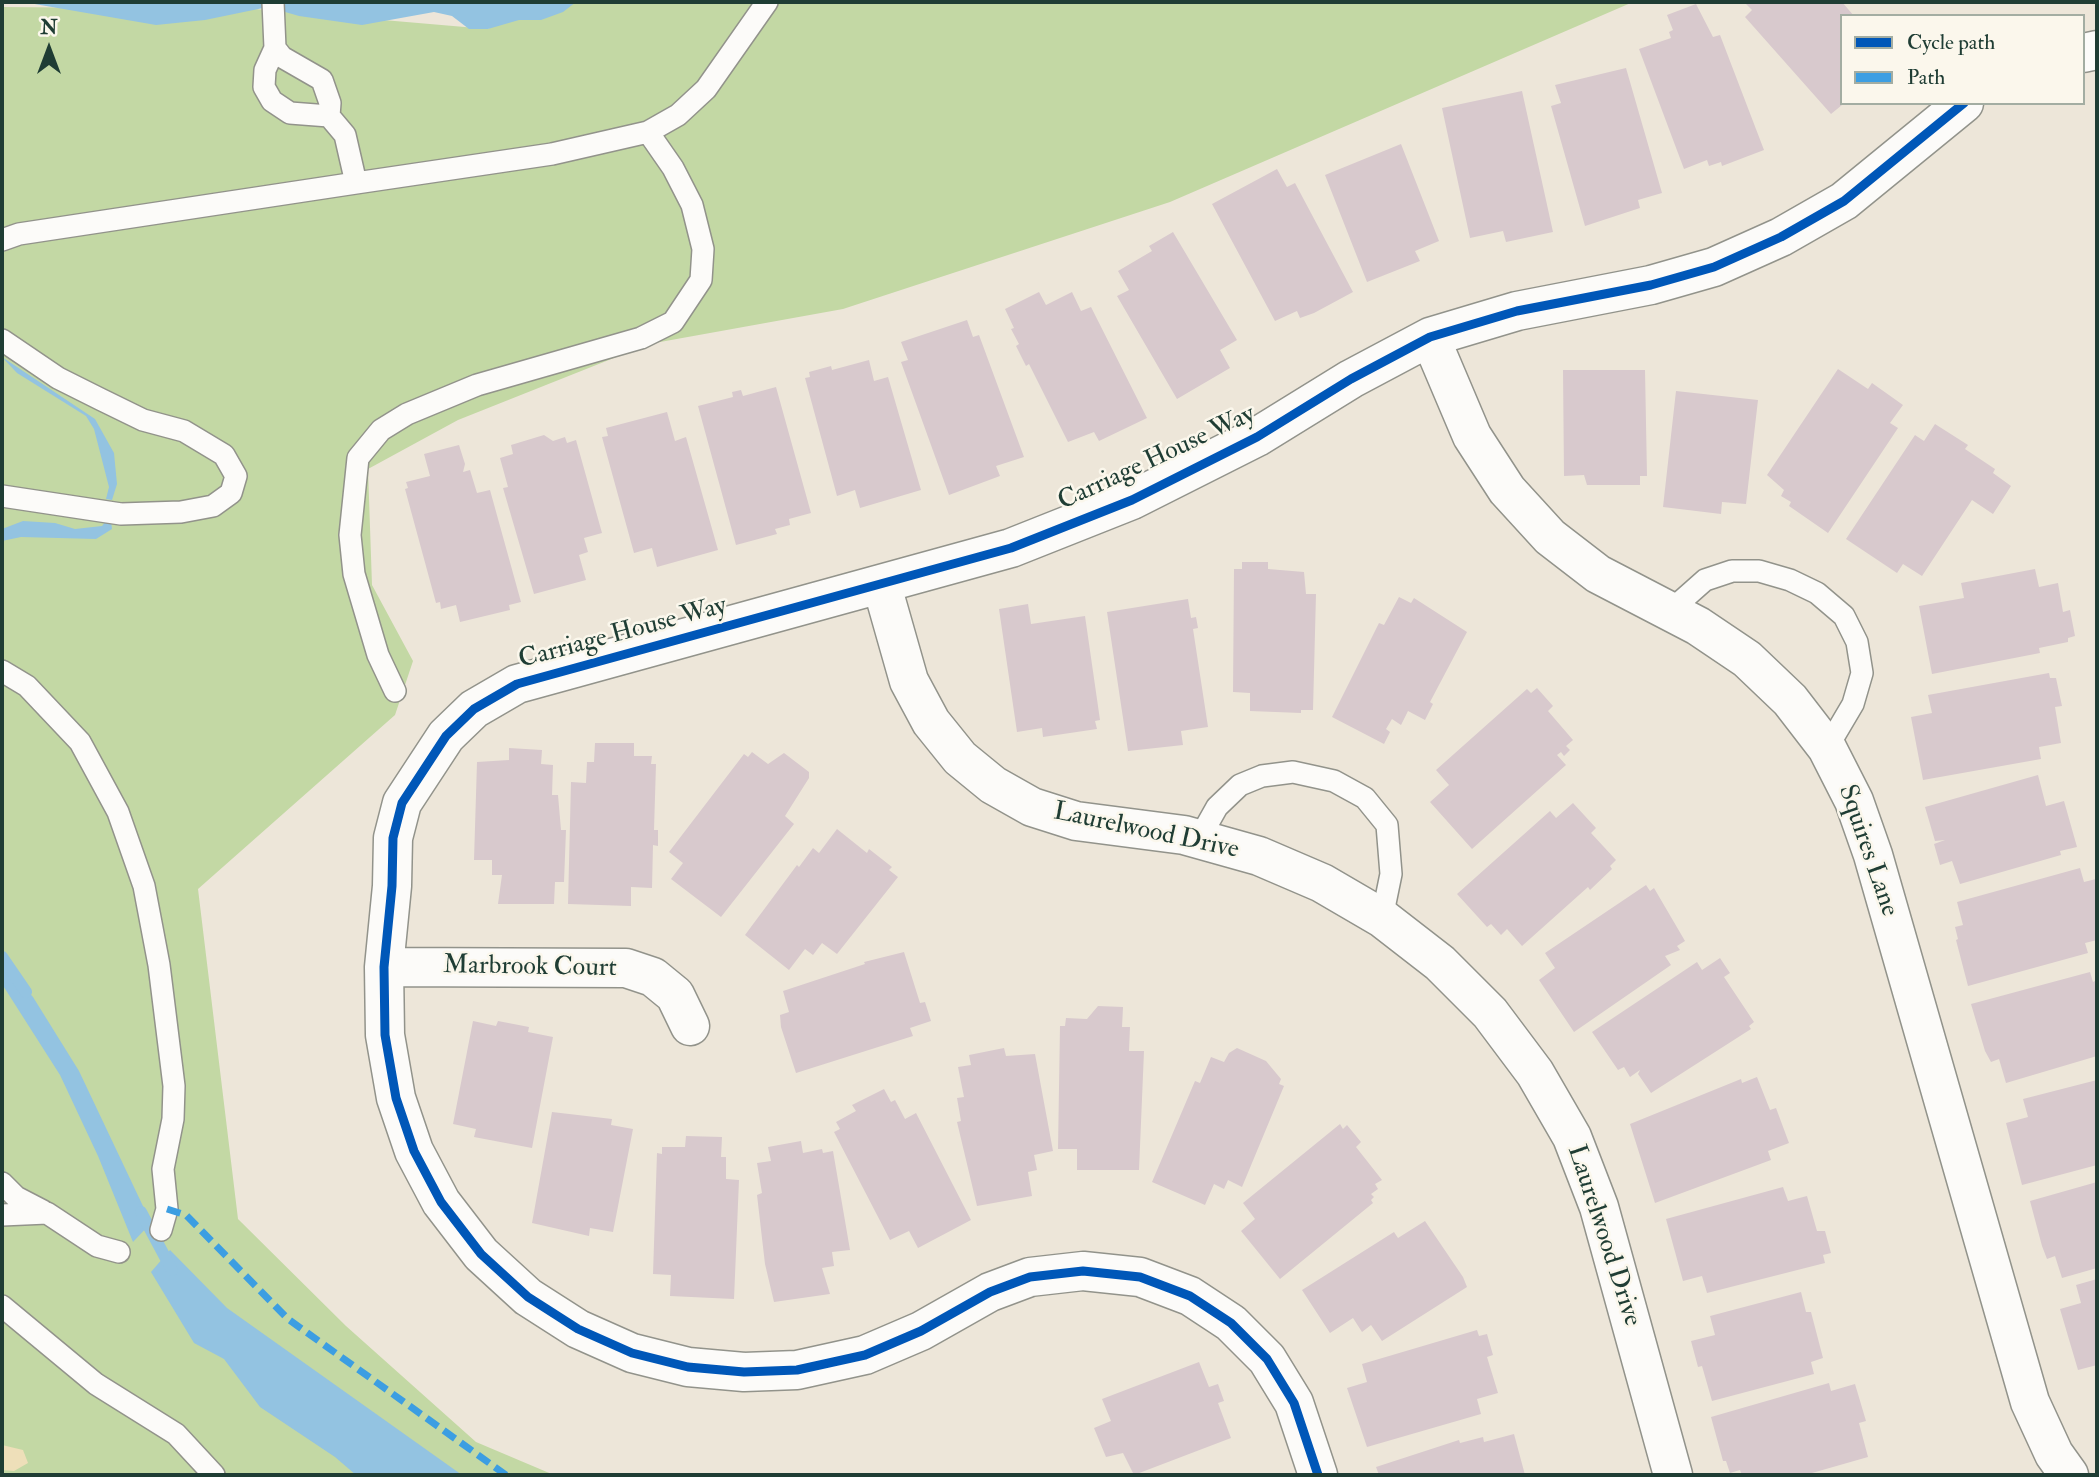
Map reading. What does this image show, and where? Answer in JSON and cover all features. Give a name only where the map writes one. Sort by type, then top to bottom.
[{"type":"street","name":"Carriage House Way","points":[[1318,1475],[1294,1403],[1267,1359],[1231,1322],[1190,1296],[1140,1277],[1083,1271],[1030,1277],[990,1292],[921,1331],[866,1355],[797,1370],[744,1372],[688,1367],[632,1353],[579,1329],[528,1297],[481,1254],[441,1202],[414,1151],[396,1098],[385,1035],[384,967],[392,886],[393,838],[402,803],[446,736],[474,709],[517,684],[882,586],[1011,548],[1132,500],[1257,437],[1351,379],[1430,337],[1517,311],[1651,285],[1714,267],[1781,237],[1844,201],[1962,105]]},
{"type":"street","name":"Squires Lane","points":[[1430,337],[1472,436],[1507,490],[1550,537],[1598,575],[1698,626],[1747,659],[1790,700],[1827,748],[1854,801],[1873,855],[2030,1402],[2054,1454],[2069,1475]]},
{"type":"street","name":"Laurelwood Drive","points":[[882,586],[909,681],[931,722],[960,758],[993,785],[1032,807],[1076,821],[1199,839],[1259,856],[1297,872],[1382,918],[1440,963],[1490,1013],[1535,1073],[1572,1137],[1599,1207],[1673,1475]]},
{"type":"street","name":"Marbrook Court","points":[[384,967],[626,968],[653,977],[675,995],[690,1026]]},
{"type":"lane","points":[[273,2],[274,41],[265,70],[264,87],[272,100],[290,113],[329,116]]},
{"type":"lane","points":[[2,240],[19,234],[552,154],[648,132],[678,115],[706,89],[767,2]]},
{"type":"lane","points":[[274,41],[282,57],[322,80],[330,103],[329,116],[345,135],[356,183]]},
{"type":"lane","points":[[395,691],[378,655],[354,575],[350,535],[358,458],[381,430],[407,414],[477,385],[641,338],[673,322],[701,280],[703,249],[692,205],[673,168],[648,132]]},
{"type":"lane","points":[[2,340],[58,378],[100,400],[143,420],[184,431],[224,455],[236,476],[231,493],[213,506],[181,512],[121,514],[2,496]]},
{"type":"lane","points":[[1670,611],[1705,580],[1732,571],[1759,571],[1790,580],[1817,593],[1844,616],[1857,642],[1862,673],[1853,704],[1827,748]]},
{"type":"lane","points":[[2,671],[27,686],[80,742],[118,812],[144,886],[159,965],[174,1086],[173,1118],[163,1169],[167,1209],[161,1230]]},
{"type":"lane","points":[[1199,839],[1217,807],[1240,785],[1262,776],[1293,772],[1334,780],[1365,798],[1387,825],[1391,874],[1382,918]]},
{"type":"lane","points":[[2,1183],[16,1197],[47,1213],[97,1246],[119,1252]]},
{"type":"lane","points":[[2,1214],[47,1213]]},
{"type":"lane","points":[[2,1306],[96,1384],[176,1434],[214,1475]]},
{"type":"green space","points":[[531,2],[1633,2],[1170,202],[843,309],[649,344],[458,420],[368,469],[372,585],[413,661],[395,715],[198,889],[238,1219],[346,1326],[476,1442],[554,1475],[2,1475],[2,7],[255,9],[488,29]]},
{"type":"sand","points":[[2,1445],[23,1450],[28,1463],[14,1471],[2,1470]]},
{"type":"water","points":[[23,2],[576,2],[563,12],[541,20],[519,20],[488,29],[469,29],[452,16],[434,12],[362,25],[299,16],[268,7],[205,20],[156,25]]},
{"type":"water","points":[[2,357],[95,419],[114,453],[117,484],[112,500],[106,499],[109,487],[94,429],[86,416],[17,373]]},
{"type":"water","points":[[23,521],[55,523],[75,529],[102,526],[106,521],[111,521],[112,529],[96,539],[21,537],[2,541],[2,529]]},
{"type":"water","points":[[2,962],[33,997],[79,1071],[151,1223],[133,1242],[98,1156],[60,1075],[2,984]]},
{"type":"water","points":[[170,1250],[227,1308],[462,1475],[356,1475],[335,1457],[260,1407],[224,1359],[194,1343],[151,1272]]},
{"type":"building","points":[[1744,2],[1842,2],[1852,14],[1840,14],[1842,105],[1831,114],[1745,17],[1752,10]]},
{"type":"building","points":[[1696,4],[1713,37],[1720,35],[1764,150],[1722,166],[1721,162],[1709,166],[1707,160],[1684,169],[1639,49],[1671,38],[1669,32],[1673,30],[1667,15]]},
{"type":"building","points":[[1626,68],[1662,193],[1638,200],[1640,208],[1585,226],[1551,106],[1561,103],[1555,85]]},
{"type":"building","points":[[1522,91],[1553,232],[1506,242],[1503,231],[1470,238],[1442,108]]},
{"type":"building","points":[[1401,144],[1439,241],[1415,251],[1420,261],[1367,282],[1325,175]]},
{"type":"building","points":[[1277,169],[1287,187],[1295,183],[1353,292],[1314,313],[1300,318],[1297,311],[1275,321],[1212,204]]},
{"type":"building","points":[[1173,232],[1237,340],[1220,350],[1230,368],[1177,399],[1117,296],[1129,290],[1118,271],[1152,251],[1149,246]]},
{"type":"building","points":[[1039,292],[1046,305],[1072,292],[1081,311],[1091,307],[1147,418],[1099,441],[1094,432],[1068,442],[1029,364],[1026,366],[1016,346],[1019,344],[1005,309]]},
{"type":"building","points":[[967,320],[973,337],[979,335],[1024,457],[996,466],[1000,476],[949,495],[901,362],[908,360],[901,342]]},
{"type":"building","points":[[869,360],[874,381],[888,377],[921,490],[860,508],[855,490],[837,496],[805,378],[810,377],[809,372],[831,366],[832,370]]},
{"type":"building","points":[[1838,369],[1868,389],[1872,383],[1903,405],[1890,423],[1898,428],[1828,533],[1789,506],[1791,502],[1781,496],[1784,490],[1767,475]]},
{"type":"building","points":[[1563,370],[1645,370],[1647,476],[1640,476],[1640,485],[1587,485],[1584,475],[1564,476]]},
{"type":"building","points":[[776,387],[811,513],[789,519],[790,525],[775,529],[777,534],[736,545],[698,406],[733,397],[732,392],[741,390],[743,396]]},
{"type":"building","points":[[1676,391],[1758,400],[1746,504],[1722,502],[1721,514],[1663,507]]},
{"type":"building","points":[[667,412],[675,441],[686,437],[718,550],[657,567],[652,548],[634,553],[602,437],[608,436],[606,428]]},
{"type":"building","points":[[1935,424],[1968,445],[1965,449],[1995,469],[1993,473],[2011,486],[1993,514],[1972,500],[1922,576],[1903,564],[1897,573],[1846,539],[1915,435],[1924,441]]},
{"type":"building","points":[[544,435],[553,441],[565,437],[567,443],[576,440],[602,533],[584,538],[588,552],[579,555],[586,580],[534,594],[503,488],[508,487],[500,458],[513,454],[511,445]]},
{"type":"building","points":[[459,445],[465,464],[463,472],[470,470],[477,493],[490,490],[521,602],[509,605],[510,610],[460,622],[456,605],[441,609],[440,602],[436,603],[405,489],[408,488],[406,482],[430,476],[424,454]]},
{"type":"building","points":[[1242,562],[1268,562],[1268,569],[1304,572],[1306,594],[1316,594],[1313,710],[1301,710],[1301,713],[1250,711],[1250,693],[1233,692],[1234,569],[1242,569]]},
{"type":"building","points":[[2035,569],[2039,587],[2058,583],[2063,612],[2070,610],[2075,636],[2068,638],[2068,642],[2039,648],[2040,653],[1932,674],[1919,606],[1964,598],[1961,583]]},
{"type":"building","points":[[1399,597],[1411,603],[1414,598],[1467,632],[1430,702],[1433,704],[1425,720],[1408,711],[1401,725],[1392,719],[1386,729],[1390,732],[1384,744],[1332,717],[1379,623],[1384,625]]},
{"type":"building","points":[[1188,599],[1191,618],[1196,617],[1198,628],[1193,629],[1208,727],[1181,731],[1183,745],[1128,751],[1107,612]]},
{"type":"building","points":[[1028,604],[1031,624],[1085,616],[1100,720],[1095,721],[1097,729],[1043,737],[1042,728],[1017,732],[999,609]]},
{"type":"building","points":[[2049,673],[2050,678],[2056,678],[2062,706],[2055,707],[2061,743],[2039,747],[2041,759],[1923,780],[1911,717],[1932,713],[1928,695]]},
{"type":"building","points":[[1537,688],[1553,706],[1548,711],[1573,740],[1566,746],[1570,750],[1564,756],[1561,752],[1557,755],[1566,765],[1472,849],[1430,802],[1449,785],[1436,770],[1527,689],[1531,693]]},
{"type":"building","points":[[595,743],[634,743],[634,756],[652,756],[651,764],[656,764],[654,830],[658,830],[658,846],[653,845],[652,888],[631,887],[631,906],[568,904],[571,782],[586,783],[587,762],[594,762]]},
{"type":"building","points":[[509,748],[542,750],[541,764],[553,765],[552,795],[558,795],[561,830],[566,830],[564,882],[555,882],[554,904],[498,904],[502,875],[492,875],[492,860],[474,860],[477,762],[509,760]]},
{"type":"building","points":[[752,752],[768,764],[784,753],[809,772],[809,778],[785,816],[794,824],[721,917],[671,879],[683,863],[669,852],[744,754],[748,757]]},
{"type":"building","points":[[2038,775],[2046,806],[2064,801],[2077,847],[2060,851],[2061,855],[1960,884],[1952,861],[1940,865],[1934,844],[1945,840],[1935,841],[1925,807]]},
{"type":"building","points":[[1573,803],[1596,828],[1591,833],[1616,860],[1610,866],[1612,869],[1590,890],[1588,887],[1522,946],[1507,929],[1501,935],[1491,924],[1487,927],[1457,894],[1550,811],[1556,818]]},
{"type":"building","points":[[837,829],[867,853],[869,849],[892,867],[889,870],[898,877],[837,954],[822,943],[813,955],[805,949],[789,970],[745,935],[797,865],[799,867],[813,848],[819,853]]},
{"type":"building","points":[[2080,868],[2084,882],[2096,879],[2097,882],[2097,940],[2085,943],[2088,953],[1968,986],[1956,940],[1955,927],[1963,925],[1957,902]]},
{"type":"building","points":[[1646,885],[1650,891],[1654,888],[1685,941],[1677,946],[1680,950],[1665,956],[1671,965],[1574,1032],[1539,980],[1555,968],[1545,953]]},
{"type":"building","points":[[904,952],[920,1003],[925,1002],[931,1021],[910,1028],[913,1036],[796,1073],[781,1027],[780,1015],[789,1012],[783,991],[865,964],[864,962]]},
{"type":"building","points":[[1720,958],[1730,973],[1724,977],[1754,1022],[1749,1026],[1751,1029],[1651,1093],[1638,1074],[1640,1070],[1630,1077],[1624,1067],[1618,1070],[1592,1032],[1697,962],[1702,970]]},
{"type":"building","points":[[2090,972],[2093,982],[2097,980],[2097,1056],[2006,1083],[1999,1059],[1991,1062],[1985,1051],[1971,1004]]},
{"type":"building","points":[[1098,1006],[1123,1007],[1122,1027],[1130,1027],[1129,1051],[1144,1051],[1139,1170],[1077,1170],[1077,1149],[1058,1149],[1060,1026],[1065,1026],[1066,1018],[1087,1019]]},
{"type":"building","points":[[473,1021],[496,1026],[498,1021],[529,1027],[528,1032],[553,1037],[532,1148],[474,1137],[476,1129],[453,1124]]},
{"type":"building","points":[[1004,1048],[1006,1056],[1035,1054],[1053,1151],[1034,1155],[1037,1170],[1028,1172],[1032,1196],[977,1206],[957,1122],[961,1121],[957,1098],[964,1097],[958,1067],[971,1065],[969,1055]]},
{"type":"building","points":[[1237,1048],[1266,1061],[1281,1079],[1279,1084],[1284,1086],[1242,1187],[1228,1180],[1224,1189],[1214,1184],[1205,1205],[1152,1182],[1195,1081],[1200,1083],[1211,1057],[1224,1062],[1229,1053]]},
{"type":"building","points":[[1757,1077],[1770,1110],[1776,1108],[1789,1143],[1768,1151],[1771,1160],[1655,1203],[1630,1124],[1741,1079],[1742,1083]]},
{"type":"building","points":[[2097,1080],[2097,1165],[2022,1185],[2006,1123],[2028,1117],[2023,1099]]},
{"type":"building","points":[[884,1089],[891,1102],[895,1100],[905,1119],[916,1113],[971,1220],[918,1248],[909,1231],[890,1240],[834,1132],[840,1129],[836,1122],[856,1111],[852,1105]]},
{"type":"building","points":[[552,1112],[612,1119],[611,1125],[633,1129],[613,1232],[590,1228],[589,1236],[532,1223]]},
{"type":"building","points":[[1340,1124],[1343,1129],[1347,1125],[1361,1142],[1356,1147],[1382,1180],[1375,1184],[1378,1189],[1371,1194],[1374,1197],[1371,1200],[1373,1203],[1280,1279],[1241,1231],[1255,1219],[1243,1203]]},
{"type":"building","points":[[686,1136],[722,1137],[721,1157],[726,1157],[726,1179],[739,1180],[734,1299],[670,1296],[671,1275],[653,1274],[657,1153],[662,1154],[662,1147],[685,1147]]},
{"type":"building","points":[[801,1141],[803,1153],[822,1149],[823,1153],[833,1151],[850,1250],[832,1252],[834,1266],[822,1268],[830,1294],[774,1302],[765,1264],[757,1195],[762,1193],[757,1163],[771,1161],[768,1147]]},
{"type":"building","points":[[2097,1182],[2097,1268],[2062,1278],[2055,1256],[2047,1259],[2030,1201]]},
{"type":"building","points":[[1783,1187],[1788,1201],[1807,1196],[1817,1231],[1825,1231],[1831,1253],[1823,1255],[1825,1263],[1707,1293],[1702,1276],[1683,1281],[1666,1219]]},
{"type":"building","points":[[1425,1221],[1467,1287],[1382,1341],[1371,1325],[1362,1332],[1353,1318],[1330,1333],[1302,1290],[1394,1232],[1398,1238]]},
{"type":"building","points":[[2097,1279],[2097,1365],[2078,1370],[2060,1309],[2081,1303],[2076,1285]]},
{"type":"building","points":[[1801,1292],[1806,1312],[1811,1312],[1823,1358],[1811,1362],[1814,1374],[1712,1401],[1702,1366],[1698,1367],[1691,1341],[1715,1335],[1710,1316]]},
{"type":"building","points":[[1477,1330],[1479,1336],[1487,1334],[1493,1355],[1487,1357],[1498,1393],[1477,1399],[1481,1414],[1367,1447],[1347,1388],[1367,1382],[1362,1364]]},
{"type":"building","points":[[1199,1362],[1209,1387],[1218,1384],[1224,1401],[1218,1403],[1231,1438],[1134,1475],[1123,1453],[1106,1457],[1094,1428],[1111,1421],[1102,1399]]},
{"type":"building","points":[[1829,1383],[1831,1391],[1855,1384],[1866,1421],[1859,1423],[1868,1457],[1805,1475],[1742,1475],[1740,1470],[1730,1473],[1726,1461],[1723,1461],[1711,1417]]},
{"type":"building","points":[[1514,1434],[1525,1475],[1379,1475],[1376,1467],[1459,1440],[1460,1443],[1483,1437],[1484,1442]]},
{"type":"waterway","points":[[2,957],[26,992]]},
{"type":"waterway","points":[[141,1212],[172,1270]]},
{"type":"marked path","points":[[167,1209],[186,1215],[288,1319],[506,1475]]},
{"type":"cycle path","points":[[1318,1475],[1294,1403],[1267,1359],[1231,1323],[1190,1296],[1140,1277],[1083,1271],[1030,1277],[990,1292],[921,1331],[865,1355],[797,1370],[744,1372],[688,1367],[632,1353],[578,1329],[528,1297],[481,1254],[441,1202],[414,1151],[396,1098],[385,1035],[384,967],[392,886],[393,838],[402,803],[446,736],[474,709],[517,684],[1011,548],[1132,500],[1257,437],[1351,379],[1430,337],[1517,311],[1651,285],[1714,267],[1781,237],[1844,201],[1962,105]]}]
